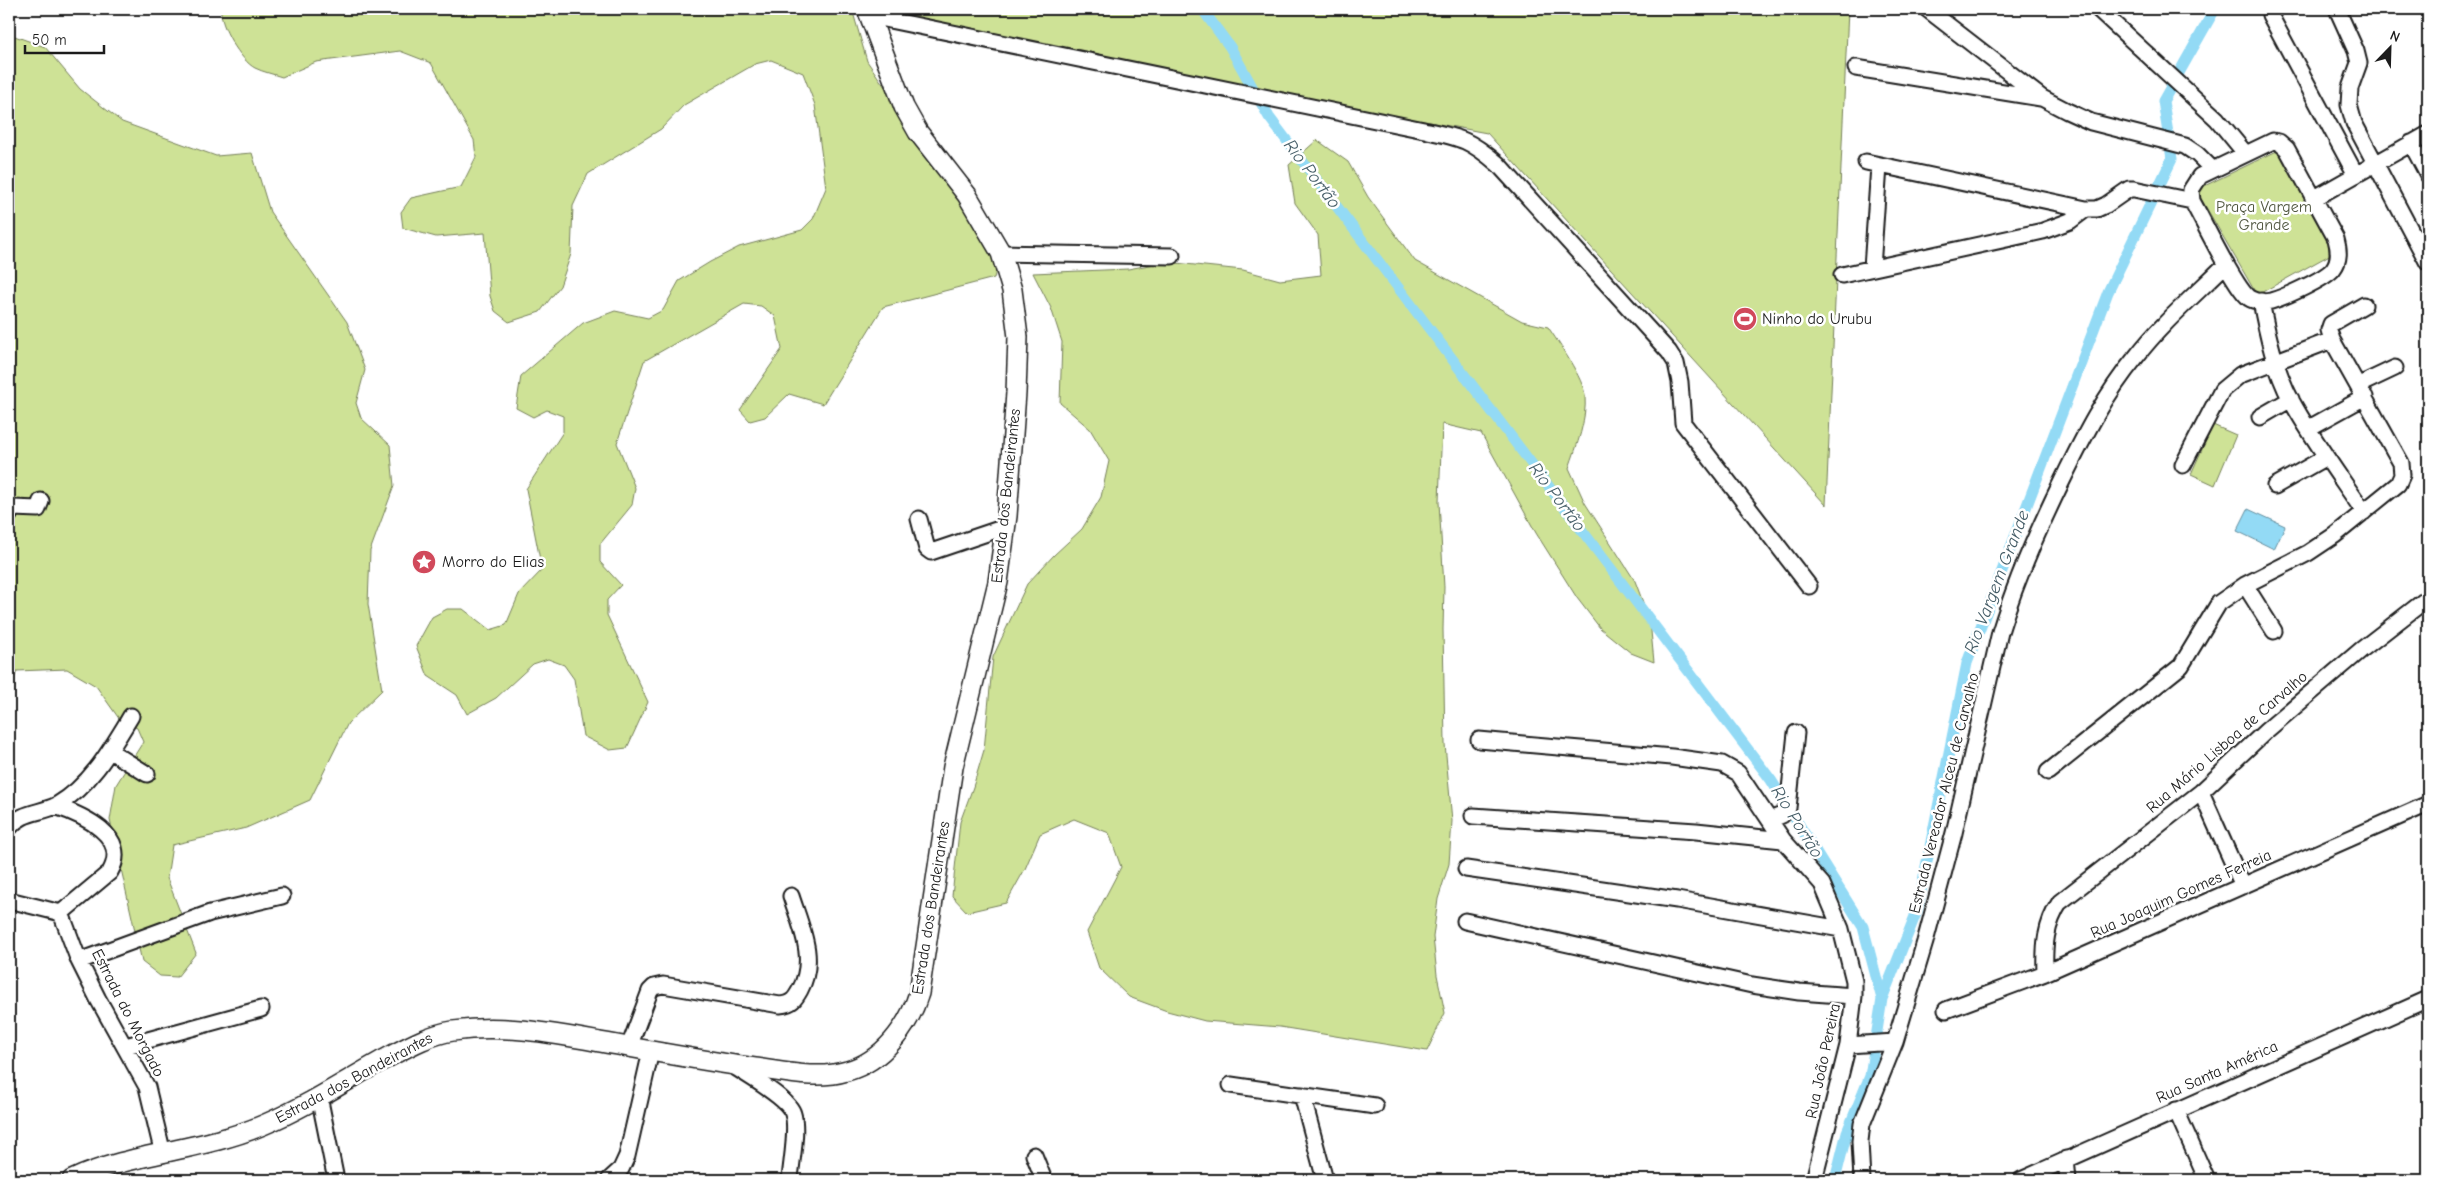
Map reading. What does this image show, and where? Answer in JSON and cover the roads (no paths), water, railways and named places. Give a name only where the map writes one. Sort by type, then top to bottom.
[{"type":"main road","name":"Estrada dos Bandeirantes","points":[[72,1180],[102,1168],[208,1143],[262,1126],[415,1043],[450,1031],[487,1028],[530,1030],[732,1065],[800,1074],[846,1072],[860,1066],[875,1056],[909,1020],[919,993],[953,766],[991,614],[1006,527],[1016,393],[1018,337],[1012,290],[1001,253],[967,195],[918,132],[904,107],[869,12]]},
{"type":"street","points":[[1927,9],[2042,98],[2091,122],[2185,146],[2197,154],[2212,169]]},
{"type":"street","points":[[2098,9],[2217,119],[2245,153]]},
{"type":"street","points":[[2337,9],[2356,51],[2359,63],[2350,88],[2349,105],[2354,123],[2428,263]]},
{"type":"street","points":[[869,12],[1460,138],[1473,143],[1498,164],[1669,352],[1676,363],[1680,382],[1683,423],[1809,586]]},
{"type":"street","points":[[2270,15],[2356,175]]},
{"type":"street","points":[[1856,68],[2042,98]]},
{"type":"street","points":[[2313,199],[2428,134]]},
{"type":"street","points":[[2273,141],[2284,145],[2336,240],[2339,256],[2332,270],[2321,278],[2271,301],[2261,301],[2248,297],[2226,264],[2192,201],[2191,190],[2194,183],[2212,169],[2245,153],[2273,141]]},
{"type":"street","points":[[2411,143],[2428,175]]},
{"type":"street","points":[[1872,268],[1872,164],[2086,209],[2097,209],[2106,205],[2129,189],[2141,189],[2192,201]]},
{"type":"street","points":[[1842,275],[2043,231],[2070,221],[2086,209]]},
{"type":"street","points":[[1001,253],[1172,256]]},
{"type":"street","name":"Estrada Vereador Alceu de Carvalho","points":[[1862,1180],[1860,1133],[1954,833],[2000,632],[2036,533],[2095,413],[2109,392],[2137,355],[2226,264]]},
{"type":"street","points":[[2261,301],[2276,362],[2291,399],[2326,457],[2364,512]]},
{"type":"street","points":[[2048,772],[2181,666],[2191,654],[2220,603],[2244,585],[2308,553],[2364,512],[2398,484],[2402,475],[2401,463],[2332,340],[2329,330],[2332,324],[2364,305]]},
{"type":"street","points":[[2183,465],[2222,390],[2240,375],[2332,340]]},
{"type":"street","points":[[2309,428],[2394,368]]},
{"type":"street","points":[[2260,416],[2291,399]]},
{"type":"street","points":[[2276,486],[2326,457]]},
{"type":"street","points":[[9,515],[13,508],[38,509],[41,501]]},
{"type":"street","points":[[918,519],[927,549],[935,551],[1006,527]]},
{"type":"street","points":[[2244,585],[2274,631]]},
{"type":"street","name":"Rua Mário Lisboa de Carvalho","points":[[2045,973],[2044,943],[2050,917],[2060,902],[2201,792],[2266,731],[2361,650],[2428,598]]},
{"type":"street","points":[[9,828],[23,815],[55,806],[84,783],[110,751],[131,716]]},
{"type":"street","points":[[1780,813],[1796,733]]},
{"type":"street","name":"Rua João Pereira","points":[[1479,740],[1672,757],[1722,764],[1738,773],[1780,813],[1786,843],[1822,884],[1841,929],[1852,973],[1855,1045],[1814,1180]]},
{"type":"street","points":[[110,751],[147,774]]},
{"type":"street","points":[[2201,792],[2243,886]]},
{"type":"street","name":"Rua Joaquim Gomes Ferreia","points":[[1946,1010],[2045,973],[2428,804]]},
{"type":"street","points":[[9,900],[61,913],[110,872],[114,864],[111,839],[104,830],[72,811],[55,806]]},
{"type":"street","points":[[1474,816],[1696,831],[1786,843]]},
{"type":"street","points":[[1466,869],[1677,900],[1841,929]]},
{"type":"street","points":[[79,961],[210,913],[282,896]]},
{"type":"street","points":[[629,1047],[650,991],[654,986],[663,985],[780,1005],[788,1005],[794,1000],[802,986],[809,962],[806,945],[791,896]]},
{"type":"street","name":"Estrada do Morgado","points":[[61,913],[79,961],[147,1086],[163,1154]]},
{"type":"street","points":[[1465,921],[1752,986],[1854,996]]},
{"type":"street","name":"Rua Santa América","points":[[2021,1180],[2428,998]]},
{"type":"street","points":[[126,1046],[261,1009]]},
{"type":"street","points":[[1855,1045],[1889,1043]]},
{"type":"street","points":[[609,1180],[621,1169],[627,1156],[651,1051]]},
{"type":"street","points":[[732,1065],[782,1099],[790,1108],[794,1119],[790,1180]]},
{"type":"street","points":[[1231,1085],[1375,1106]]},
{"type":"street","points":[[1302,1095],[1325,1180]]},
{"type":"street","points":[[319,1096],[336,1180]]},
{"type":"street","points":[[2176,1110],[2207,1180]]},
{"type":"street","points":[[1034,1156],[1044,1180]]},
{"type":"street","points":[[2066,1160],[2068,1180]]},
{"type":"water","points":[[2248,509],[2285,526],[2274,549],[2237,531]]},
{"type":"waterway","name":"Rio Portão","points":[[1202,9],[1230,47],[1269,117],[1771,780],[1863,927],[1882,999]]},
{"type":"waterway","name":"Rio Vargem Grande","points":[[1835,1180],[1847,1132],[1870,1076],[1882,999],[1917,911],[1967,663],[2108,292],[2172,159],[2163,101],[2215,9]]},
{"type":"place","name":"Ninho do Urubu","points":[[1745,319]]},
{"type":"place","name":"Morro do Elias","points":[[424,562]]},
{"type":"park label","name":"Praça Vargem Grande","points":[[2264,216]]}]
